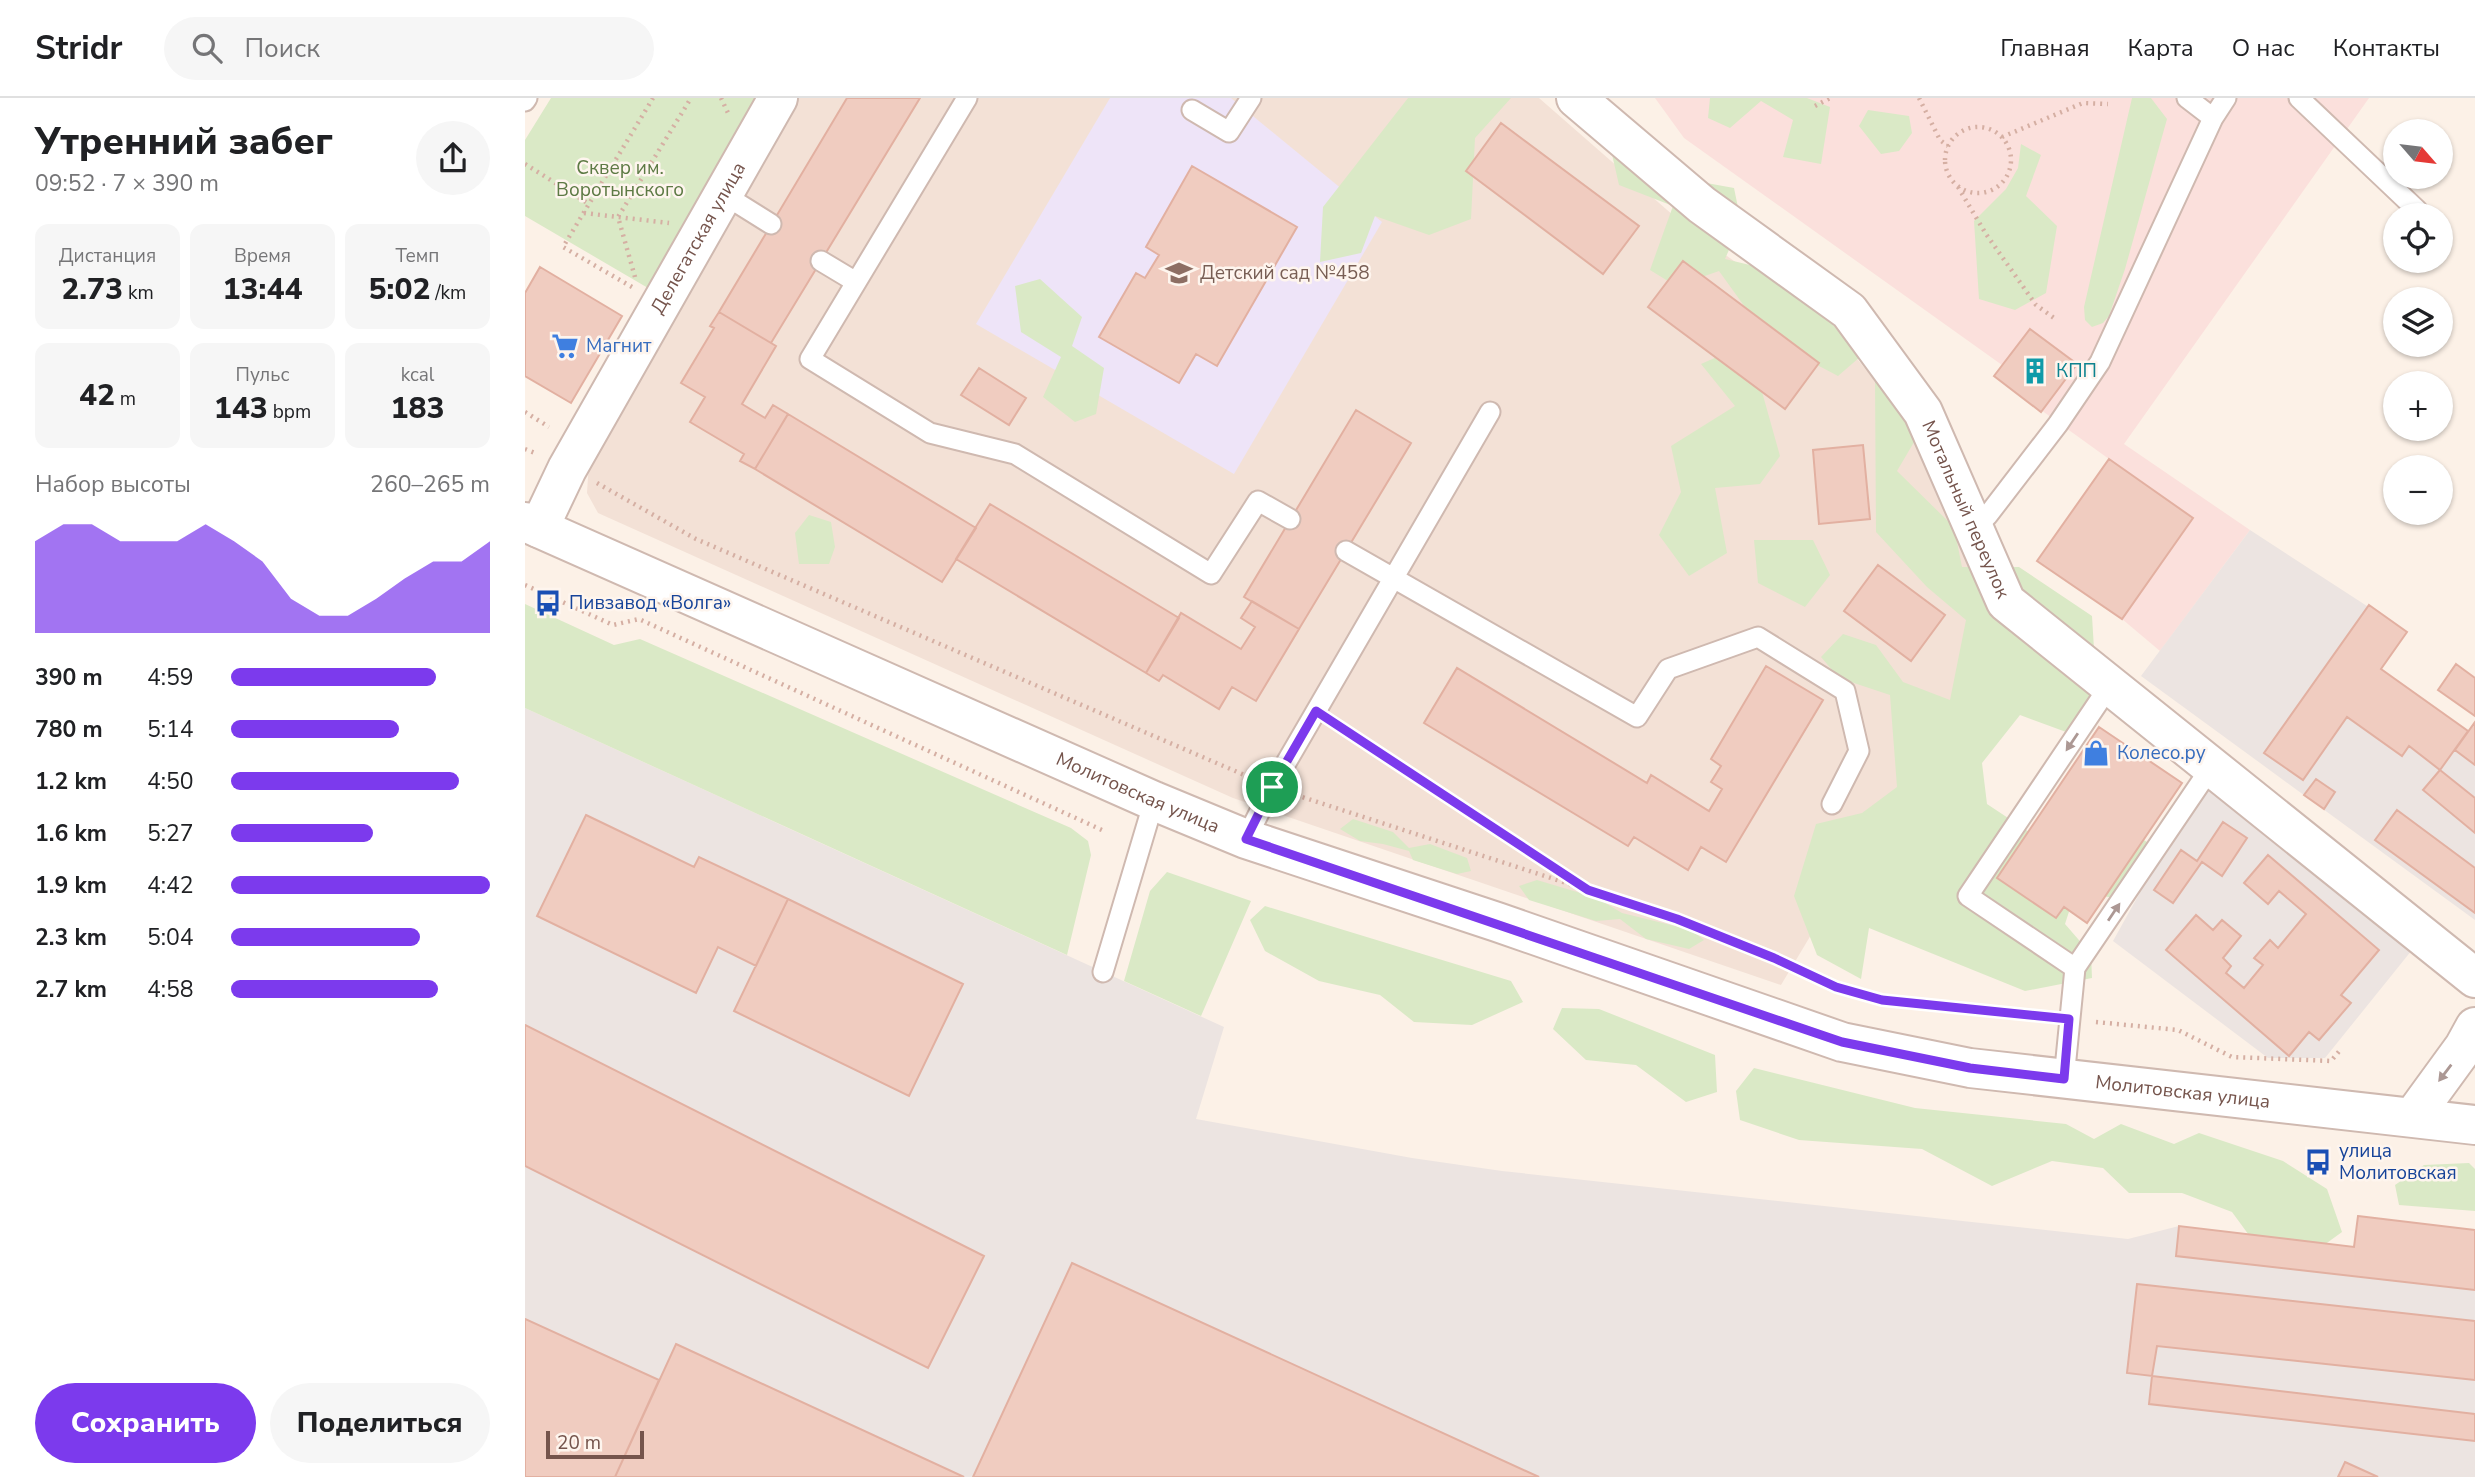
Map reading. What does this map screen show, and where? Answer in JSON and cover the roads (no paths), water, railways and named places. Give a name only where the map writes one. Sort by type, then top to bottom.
[{"type":"street","name":"Делегатская улица","points":[[532,525],[563,451],[714,210],[778,98]]},
{"type":"street","name":"Мотальный переулок","points":[[1576,98],[1702,205],[1849,312],[1923,412],[2006,602],[2475,978]]},
{"type":"street","name":"Молитовская улица","points":[[532,525],[1154,801],[1246,839],[1842,1042],[1970,1068],[2475,1125]]},
{"type":"street","points":[[2413,1117],[2464,1047],[2475,1027]]},
{"type":"lane","points":[[967,98],[810,359],[930,433],[1015,454],[1211,573],[1258,501],[1290,519]]},
{"type":"lane","points":[[1192,110],[1229,132],[1251,98]]},
{"type":"lane","points":[[2187,98],[2213,118]]},
{"type":"lane","points":[[1974,529],[1988,515],[2058,424],[2101,362],[2213,118],[2227,98]]},
{"type":"lane","points":[[2299,98],[2410,203]]},
{"type":"lane","points":[[714,210],[771,224]]},
{"type":"lane","points":[[821,261],[856,282]]},
{"type":"lane","points":[[1246,839],[1272,787],[1490,412]]},
{"type":"lane","points":[[1346,551],[1637,717],[1668,669],[1758,637],[1845,691],[1859,751],[1832,804]]},
{"type":"lane","points":[[2075,968],[1968,897],[2110,685]]},
{"type":"lane","points":[[2064,1079],[2075,968],[2212,766]]},
{"type":"lane","points":[[1103,972],[1154,801]]},
{"type":"place","name":"Детский сад №458","points":[[1179,273]]},
{"type":"place","name":"Магнит","points":[[565,346]]},
{"type":"place","name":"КПП","points":[[2035,371]]},
{"type":"place","name":"Пивзавод «Волга»","points":[[548,603]]},
{"type":"place","name":"Колесо.ру","points":[[2096,753]]},
{"type":"place","name":"улица Молитовская","points":[[2318,1162]]},
{"type":"park label","name":"Сквер им. Воротынского","points":[[620,179]]}]
